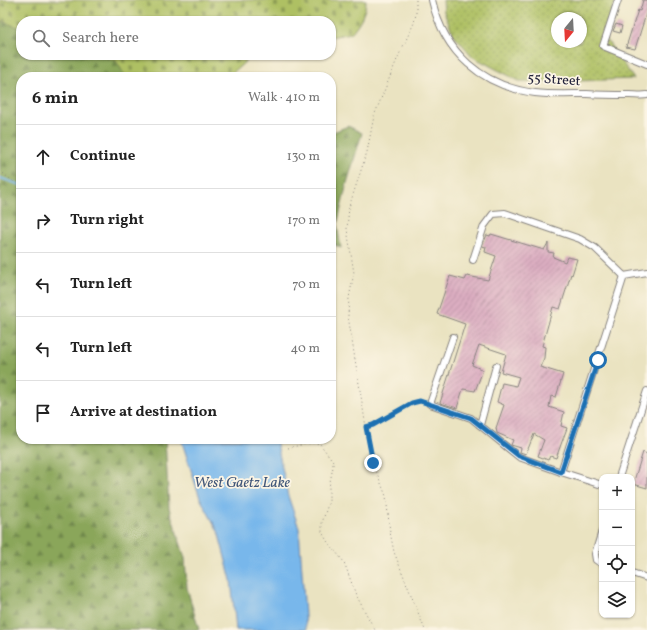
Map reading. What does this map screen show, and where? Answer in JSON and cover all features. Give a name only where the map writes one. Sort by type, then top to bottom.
[{"type":"street","name":"55 Street","points":[[432,0],[441,26],[447,39],[455,50],[477,72],[506,87],[537,93],[647,95]]},
{"type":"street","points":[[618,0],[603,46],[647,64]]},
{"type":"street","points":[[473,260],[484,226],[493,214],[506,213],[565,233],[584,242],[595,248],[624,276]]},
{"type":"street","points":[[624,276],[647,272]]},
{"type":"street","points":[[561,472],[624,276]]},
{"type":"street","points":[[453,337],[430,404],[471,418],[519,456],[561,472],[599,484]]},
{"type":"street","points":[[480,425],[496,366]]},
{"type":"street","points":[[620,474],[647,391]]},
{"type":"street","points":[[599,541],[595,554],[596,560],[599,562]]},
{"type":"street","points":[[635,574],[647,578]]},
{"type":"path","points":[[416,0],[416,14],[414,23],[398,57],[374,116],[367,152],[347,214],[348,238],[354,273],[349,298],[348,320],[373,463],[386,496],[390,532],[396,560],[425,630]]},
{"type":"path","points":[[0,171],[16,182]]},
{"type":"path","points":[[366,427],[373,425],[414,402],[422,401],[430,404]]},
{"type":"path","points":[[288,448],[306,444]]},
{"type":"path","points":[[320,444],[333,462],[329,487],[329,501],[322,523],[322,532],[327,541],[344,562],[356,595],[375,630]]},
{"type":"green space","points":[[0,0],[366,0],[362,18],[357,26],[351,33],[336,36],[336,16],[16,16],[16,26],[0,21]]},
{"type":"green space","points":[[443,0],[616,0],[604,36],[634,79],[548,82],[519,81],[473,57],[453,34],[444,12]]},
{"type":"green space","points":[[0,12],[16,19],[16,60],[122,60],[126,72],[16,72],[16,444],[165,444],[169,508],[185,558],[187,588],[199,630],[0,630]]},
{"type":"green space","points":[[113,60],[247,60],[234,72],[123,72],[116,61]]},
{"type":"green space","points":[[348,126],[362,133],[347,183],[337,225],[341,248],[336,246],[336,131]]},
{"type":"water","name":"West Gaetz Lake","points":[[183,444],[277,444],[288,496],[299,528],[306,630],[236,630],[231,580],[218,531],[200,498]]},
{"type":"building","points":[[643,0],[647,0],[647,11],[635,49],[626,47],[638,10],[640,11]]},
{"type":"building","points":[[616,24],[622,26],[620,33],[613,31]]},
{"type":"building","points":[[491,234],[544,250],[548,243],[548,252],[554,253],[553,257],[565,262],[567,257],[577,259],[560,309],[553,307],[542,346],[545,347],[544,358],[540,367],[563,374],[556,397],[551,396],[549,407],[564,412],[561,426],[567,428],[556,458],[550,456],[548,460],[538,456],[544,440],[534,434],[526,454],[520,452],[521,448],[511,445],[513,440],[497,433],[496,428],[504,405],[497,402],[502,383],[516,386],[519,377],[501,372],[506,354],[479,345],[472,365],[483,370],[475,391],[463,389],[457,408],[440,403],[465,324],[437,314],[450,276],[465,280],[467,276],[488,280],[496,256],[485,252],[486,247],[482,246],[487,235],[490,236]]},
{"type":"building","points":[[643,452],[647,454],[647,488],[635,485],[635,478]]},
{"type":"waterway","points":[[0,178],[16,183]]},
{"type":"route","points":[[373,463],[366,427],[373,425],[416,401],[422,401],[471,418],[519,456],[561,472],[598,360]]}]
